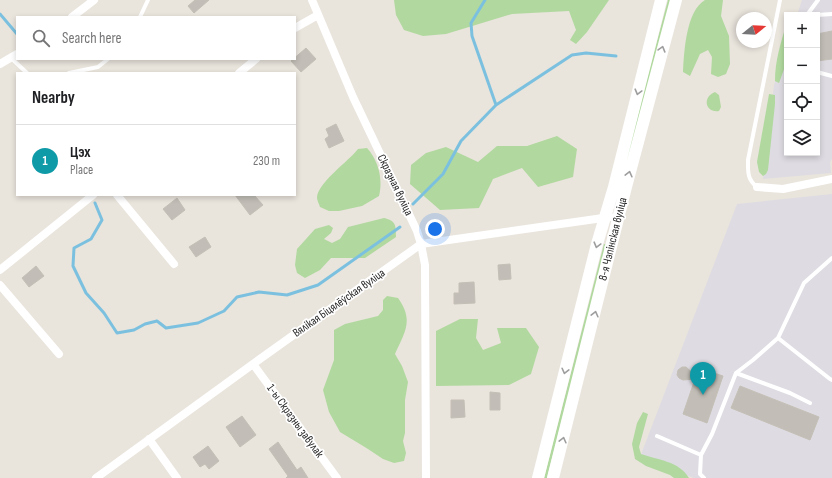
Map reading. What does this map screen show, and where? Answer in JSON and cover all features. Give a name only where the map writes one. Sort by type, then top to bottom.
[{"type":"main road","name":"8-я Чэпінская вуліца","points":[[538,478],[661,0]]},
{"type":"main road","name":"8-я Чэпінская вуліца","points":[[553,478],[618,217],[676,0]]},
{"type":"street","points":[[73,16],[94,0]]},
{"type":"street","name":"Скразная вуліца","points":[[312,0],[353,97],[422,244],[425,265],[426,478]]},
{"type":"street","points":[[296,27],[318,15]]},
{"type":"street","points":[[0,64],[14,56]]},
{"type":"street","points":[[240,72],[255,60]]},
{"type":"street","points":[[757,187],[783,189],[832,179]]},
{"type":"street","points":[[0,270],[92,196]]},
{"type":"street","points":[[118,196],[174,264]]},
{"type":"street","name":"Вялікая Біцялёўская вуліца","points":[[96,478],[422,244],[605,216],[618,217]]},
{"type":"street","points":[[0,285],[59,354]]},
{"type":"street","name":"1-ы Скразны завулак","points":[[253,364],[336,478]]},
{"type":"street","points":[[149,439],[177,478]]},
{"type":"lane","points":[[140,16],[148,0]]},
{"type":"lane","points":[[757,187],[750,182],[748,160],[780,0]]},
{"type":"lane","points":[[809,12],[818,0]]},
{"type":"lane","points":[[820,15],[832,14]]},
{"type":"lane","points":[[17,60],[26,72]]},
{"type":"lane","points":[[74,72],[98,67],[107,60]]},
{"type":"lane","points":[[820,73],[832,76]]},
{"type":"lane","points":[[704,478],[700,474],[701,455],[712,434],[736,373],[778,338],[804,283],[832,258]]},
{"type":"lane","points":[[778,338],[832,380]]},
{"type":"lane","points":[[736,373],[790,393],[810,403]]},
{"type":"lane","points":[[657,436],[701,455]]},
{"type":"shaded area","points":[[802,0],[832,0],[831,173],[763,179],[774,85],[784,54],[784,156],[820,156],[820,12],[798,12]]},
{"type":"shaded area","points":[[832,194],[832,478],[694,478],[640,457],[737,204]]},
{"type":"green space","points":[[394,0],[609,0],[587,32],[576,44],[570,40],[576,30],[569,11],[512,14],[446,34],[423,36],[404,30],[396,15]]},
{"type":"green space","points":[[668,0],[671,0],[623,181],[620,180]]},
{"type":"green space","points":[[705,0],[723,0],[721,16],[729,36],[730,64],[726,74],[718,77],[711,74],[712,57],[708,50],[700,54],[690,76],[683,72],[685,43],[690,22],[699,5]]},
{"type":"green space","points":[[784,33],[784,69],[779,83],[775,81],[779,51]]},
{"type":"green space","points":[[715,92],[719,95],[721,107],[719,111],[711,110],[707,104],[708,97]]},
{"type":"green space","points":[[769,94],[775,95],[775,104],[768,170],[763,176],[759,172],[757,162]]},
{"type":"green space","points":[[557,136],[577,149],[573,177],[538,187],[522,168],[493,179],[479,208],[440,210],[410,184],[411,165],[426,153],[446,147],[478,162],[497,146],[527,146]]},
{"type":"green space","points":[[367,148],[371,153],[379,171],[379,196],[362,206],[339,211],[329,211],[320,207],[317,198],[318,192],[322,186],[358,149]]},
{"type":"green space","points":[[384,218],[393,222],[396,229],[396,237],[365,258],[331,258],[320,270],[305,278],[297,273],[295,265],[297,249],[315,229],[329,225],[333,228],[331,233],[324,239],[332,243],[340,239],[348,227]]},
{"type":"green space","points":[[604,244],[607,245],[547,478],[544,478]]},
{"type":"green space","points":[[387,296],[398,298],[406,313],[407,320],[405,332],[395,354],[402,366],[408,382],[405,400],[405,433],[403,441],[406,453],[404,461],[394,463],[383,459],[340,432],[329,412],[323,390],[334,360],[334,330],[345,324],[378,316],[383,310],[383,300]]},
{"type":"green space","points":[[460,319],[478,319],[476,338],[483,350],[501,343],[497,328],[526,328],[539,347],[531,374],[509,385],[436,386],[436,331]]},
{"type":"green space","points":[[643,412],[648,414],[639,447],[641,454],[680,468],[689,478],[674,478],[646,466],[635,459],[632,444],[637,423]]},
{"type":"building","points":[[195,0],[209,0],[194,13],[188,6]]},
{"type":"building","points":[[832,31],[832,59],[820,61],[820,33]]},
{"type":"building","points":[[306,48],[316,59],[301,72],[291,61],[296,60],[296,57]]},
{"type":"building","points":[[336,124],[344,141],[329,148],[325,139],[329,136],[326,129]]},
{"type":"building","points":[[236,196],[255,196],[263,205],[250,215]]},
{"type":"building","points":[[177,198],[185,210],[172,220],[163,209]]},
{"type":"building","points":[[205,237],[211,247],[196,257],[189,247]]},
{"type":"building","points":[[510,264],[511,279],[499,280],[498,265]]},
{"type":"building","points":[[36,266],[44,276],[29,287],[22,278]]},
{"type":"building","points":[[474,282],[475,303],[454,304],[454,293],[459,293],[459,283]]},
{"type":"building","points":[[682,367],[686,367],[696,376],[699,368],[723,376],[707,423],[683,414],[695,379],[683,380],[679,378],[677,375],[678,370]]},
{"type":"building","points":[[740,386],[819,417],[810,440],[731,408]]},
{"type":"building","points":[[490,392],[500,393],[500,410],[490,410]]},
{"type":"building","points":[[451,400],[464,400],[465,417],[451,418]]},
{"type":"building","points":[[242,416],[256,435],[240,447],[226,427]]},
{"type":"building","points":[[278,442],[297,470],[301,467],[308,478],[286,478],[288,476],[269,449]]},
{"type":"building","points":[[208,446],[219,461],[209,469],[205,464],[200,467],[193,457]]},
{"type":"waterway","points":[[485,0],[471,23],[472,36],[496,105]]},
{"type":"waterway","points":[[0,14],[16,33]]},
{"type":"waterway","points":[[413,204],[443,174],[461,141],[496,105],[572,55],[586,53],[616,56]]},
{"type":"waterway","points":[[95,203],[102,220],[91,239],[74,248],[73,266],[86,293],[104,313],[117,333],[134,330],[145,324],[157,321],[166,328],[198,323],[224,311],[237,297],[259,292],[287,295],[318,285],[400,227]]},
{"type":"place","name":"Цэх","points":[[703,395]]}]
